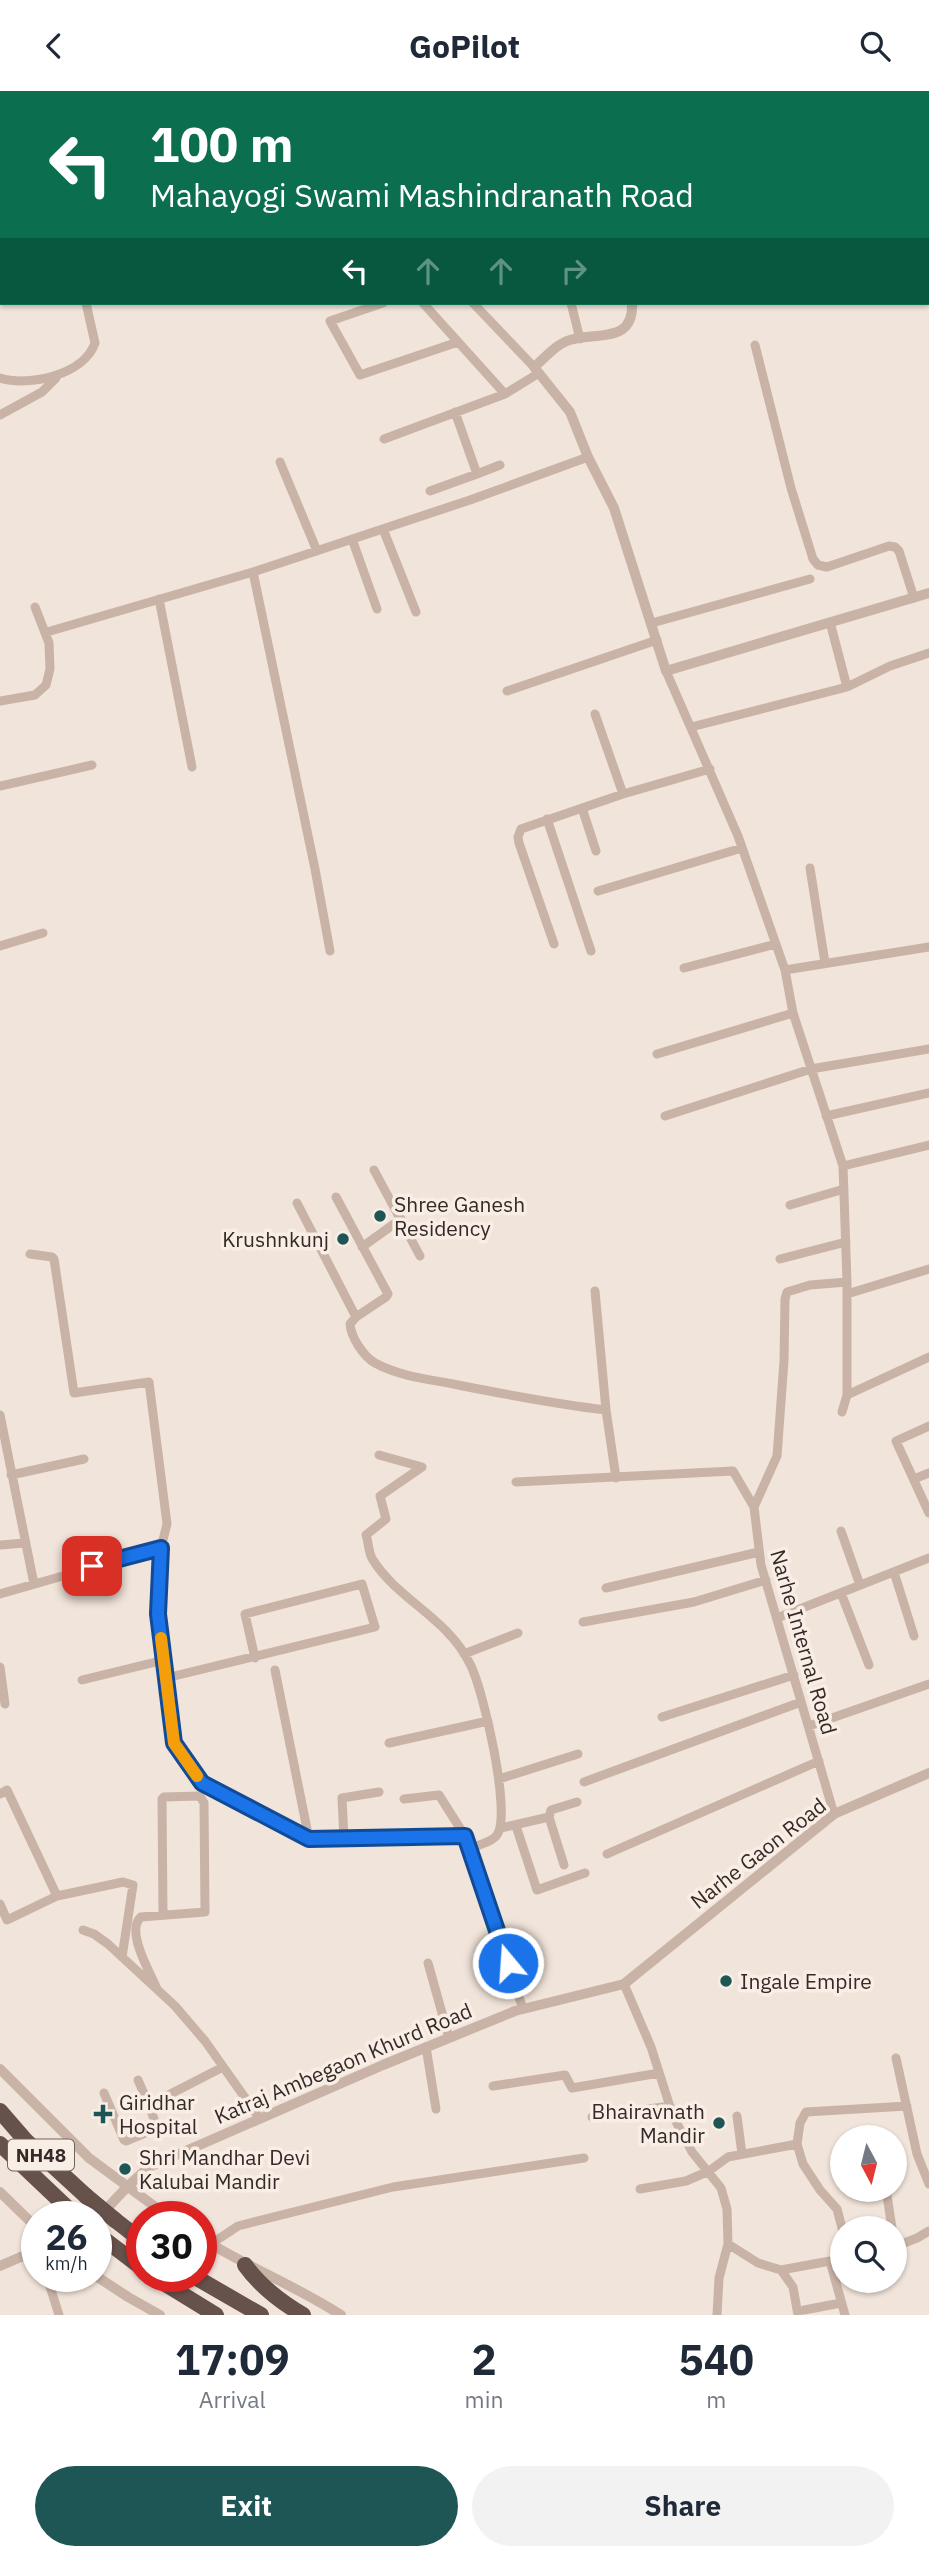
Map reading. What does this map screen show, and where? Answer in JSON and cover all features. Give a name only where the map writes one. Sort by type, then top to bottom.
[{"type":"highway","name":"NH48","points":[[0,2111],[26,2141],[126,2229]]},
{"type":"highway","name":"NH48","points":[[0,2144],[59,2201]]},
{"type":"highway","points":[[112,2245],[126,2256]]},
{"type":"highway","points":[[246,2265],[256,2280],[303,2315]]},
{"type":"highway","points":[[217,2290],[261,2315]]},
{"type":"highway","points":[[178,2292],[216,2315]]},
{"type":"street","points":[[0,415],[42,392],[59,374],[93,350],[94,334],[87,305]]},
{"type":"street","points":[[377,305],[330,321],[360,375],[458,342]]},
{"type":"street","points":[[425,305],[505,394]]},
{"type":"street","points":[[475,305],[537,370],[569,412],[622,527],[666,671],[742,848],[785,970],[793,1013],[843,1166],[848,1395],[842,1412]]},
{"type":"street","points":[[572,305],[580,339]]},
{"type":"street","points":[[384,439],[505,394],[537,370],[556,347],[568,341],[620,331],[630,324],[633,317],[632,305]]},
{"type":"street","points":[[754,345],[791,488],[813,559],[818,565],[827,567],[889,546],[895,547],[899,551],[914,598]]},
{"type":"street","points":[[0,378],[28,381],[59,374]]},
{"type":"street","points":[[455,412],[477,474]]},
{"type":"street","points":[[47,632],[352,540],[588,457]]},
{"type":"street","points":[[280,462],[317,551]]},
{"type":"street","points":[[430,491],[500,465]]},
{"type":"street","points":[[383,529],[416,612]]},
{"type":"street","points":[[352,540],[377,610]]},
{"type":"street","points":[[253,572],[330,951]]},
{"type":"street","points":[[652,623],[810,579]]},
{"type":"street","points":[[666,671],[929,593]]},
{"type":"street","points":[[159,599],[192,767]]},
{"type":"street","points":[[0,701],[35,695],[46,685],[50,669],[47,632],[35,607]]},
{"type":"street","points":[[830,622],[847,687]]},
{"type":"street","points":[[508,691],[657,640]]},
{"type":"street","points":[[691,727],[847,687],[890,666],[929,653]]},
{"type":"street","points":[[595,714],[623,794]]},
{"type":"street","points":[[0,786],[92,765]]},
{"type":"street","points":[[554,944],[518,837],[521,829],[623,794],[710,769]]},
{"type":"street","points":[[582,808],[596,851]]},
{"type":"street","points":[[547,819],[591,951]]},
{"type":"street","points":[[598,891],[742,848]]},
{"type":"street","points":[[810,868],[825,963]]},
{"type":"street","points":[[0,946],[43,933]]},
{"type":"street","points":[[684,968],[776,944]]},
{"type":"street","points":[[785,970],[929,947]]},
{"type":"street","points":[[657,1054],[793,1013]]},
{"type":"street","points":[[666,1116],[811,1069],[929,1049]]},
{"type":"street","points":[[826,1116],[929,1093]]},
{"type":"street","points":[[843,1166],[929,1145]]},
{"type":"street","points":[[374,1170],[420,1256]]},
{"type":"street","points":[[790,1205],[844,1189]]},
{"type":"street","points":[[336,1197],[388,1294],[349,1324],[362,1350],[374,1362],[403,1374],[606,1410]]},
{"type":"street","points":[[297,1203],[356,1317]]},
{"type":"street","points":[[362,1247],[401,1219]]},
{"type":"street","points":[[780,1259],[846,1242]]},
{"type":"street","points":[[30,1254],[50,1256],[54,1259],[74,1393],[149,1383],[167,1524],[161,1548],[158,1614],[174,1743],[202,1783],[309,1839],[465,1836]]},
{"type":"street","points":[[847,1294],[929,1269]]},
{"type":"street","points":[[754,1507],[777,1457],[784,1361],[785,1299],[788,1292],[810,1285],[847,1282]]},
{"type":"street","points":[[595,1290],[606,1410],[616,1478]]},
{"type":"street","points":[[848,1395],[929,1357]]},
{"type":"street","points":[[0,1415],[34,1584]]},
{"type":"street","points":[[929,1426],[896,1441],[929,1513]]},
{"type":"street","points":[[379,1455],[422,1467],[380,1496],[386,1519],[366,1535],[372,1559],[411,1602],[432,1615],[464,1654],[470,1664],[494,1741],[501,1828],[496,1837],[470,1849]]},
{"type":"street","points":[[11,1475],[84,1459]]},
{"type":"street","points":[[516,1482],[733,1471],[754,1507]]},
{"type":"street","points":[[914,1479],[929,1473]]},
{"type":"street","name":"Narhe Internal Road","points":[[754,1507],[759,1552],[766,1580],[835,1814]]},
{"type":"street","points":[[841,1531],[860,1585]]},
{"type":"street","points":[[0,1545],[25,1543]]},
{"type":"street","points":[[0,1594],[161,1548]]},
{"type":"street","points":[[606,1588],[759,1552]]},
{"type":"street","points":[[777,1618],[929,1558]]},
{"type":"street","points":[[894,1572],[914,1636]]},
{"type":"street","points":[[583,1622],[694,1602],[766,1580]]},
{"type":"street","points":[[166,1678],[255,1658],[375,1627],[362,1584],[245,1614],[255,1658]]},
{"type":"street","points":[[841,1593],[869,1665]]},
{"type":"street","points":[[464,1654],[518,1633]]},
{"type":"street","points":[[82,1680],[164,1660]]},
{"type":"street","points":[[0,1667],[5,1704]]},
{"type":"street","points":[[275,1670],[309,1839]]},
{"type":"street","points":[[663,1717],[793,1675]]},
{"type":"street","points":[[808,1726],[929,1684]]},
{"type":"street","points":[[584,1782],[802,1702]]},
{"type":"street","points":[[389,1743],[488,1721]]},
{"type":"street","points":[[499,1779],[578,1754]]},
{"type":"street","points":[[607,1854],[819,1761]]},
{"type":"street","name":"Narhe Gaon Road","points":[[624,1984],[835,1814],[929,1773]]},
{"type":"street","points":[[0,1794],[7,1790],[57,1896]]},
{"type":"street","points":[[344,1839],[342,1798],[379,1792]]},
{"type":"street","points":[[404,1799],[439,1794],[465,1836],[523,2009]]},
{"type":"street","points":[[157,1989],[136,1940],[135,1926],[141,1917],[202,1914],[206,1909],[204,1803],[200,1796],[162,1799],[163,1914]]},
{"type":"street","points":[[564,1865],[549,1817],[551,1810],[577,1802]]},
{"type":"street","points":[[501,1828],[549,1817]]},
{"type":"street","points":[[516,1826],[537,1890],[585,1873]]},
{"type":"street","points":[[0,1904],[7,1920],[57,1896],[122,1882],[133,1885],[122,1957]]},
{"type":"street","points":[[83,1930],[94,1934],[157,1989],[197,2033],[260,2119]]},
{"type":"street","points":[[428,1963],[449,2038]]},
{"type":"street","points":[[624,1984],[651,2047],[670,2106],[692,2152],[721,2189],[727,2209],[728,2243],[719,2278],[717,2315]]},
{"type":"street","name":"Katraj Ambegaon Khurd Road","points":[[112,2203],[149,2167],[426,2047],[523,2009],[624,1984]]},
{"type":"street","points":[[426,2047],[436,2109]]},
{"type":"street","points":[[896,2059],[917,2154],[929,2184]]},
{"type":"street","points":[[149,2105],[223,2067]]},
{"type":"street","points":[[0,2069],[89,2158],[147,2201]]},
{"type":"street","points":[[493,2086],[565,2075],[572,2088],[660,2073]]},
{"type":"street","points":[[104,2093],[124,2140],[127,2141],[157,2128],[138,2080]]},
{"type":"street","points":[[592,2117],[670,2106]]},
{"type":"street","points":[[839,2216],[838,2209],[820,2190],[803,2164],[797,2144],[800,2123],[806,2112],[907,2106]]},
{"type":"street","points":[[737,2116],[742,2154]]},
{"type":"street","points":[[639,2189],[687,2181],[709,2171],[728,2157],[797,2144]]},
{"type":"street","points":[[217,2236],[238,2227],[393,2187],[584,2158]]},
{"type":"street","points":[[0,2192],[21,2212]]},
{"type":"street","points":[[907,2241],[929,2231]]},
{"type":"street","points":[[728,2243],[758,2263],[781,2270],[830,2261]]},
{"type":"street","points":[[217,2248],[246,2265],[305,2292],[341,2315]]},
{"type":"street","points":[[0,2266],[21,2257]]},
{"type":"street","points":[[781,2270],[793,2287],[801,2313],[841,2303]]},
{"type":"street","points":[[112,2287],[160,2315]]},
{"type":"street","points":[[52,2292],[59,2315]]},
{"type":"street","points":[[838,2293],[845,2315]]},
{"type":"slow traffic","points":[[161,1638],[174,1743],[197,1776]]},
{"type":"place","name":"Shree Ganesh Residency","points":[[380,1216]]},
{"type":"place","name":"Krushnkunj","points":[[343,1239]]},
{"type":"place","name":"Ingale Empire","points":[[726,1981]]},
{"type":"place","name":"Giridhar Hospital","points":[[103,2114]]},
{"type":"place","name":"Bhairavnath Mandir","points":[[719,2123]]},
{"type":"place","name":"Shri Mandhar Devi Kalubai Mandir","points":[[125,2169]]},
{"type":"route","points":[[92,1566],[161,1548],[158,1614],[174,1743],[202,1783],[309,1839],[465,1836],[508,1963]]}]
